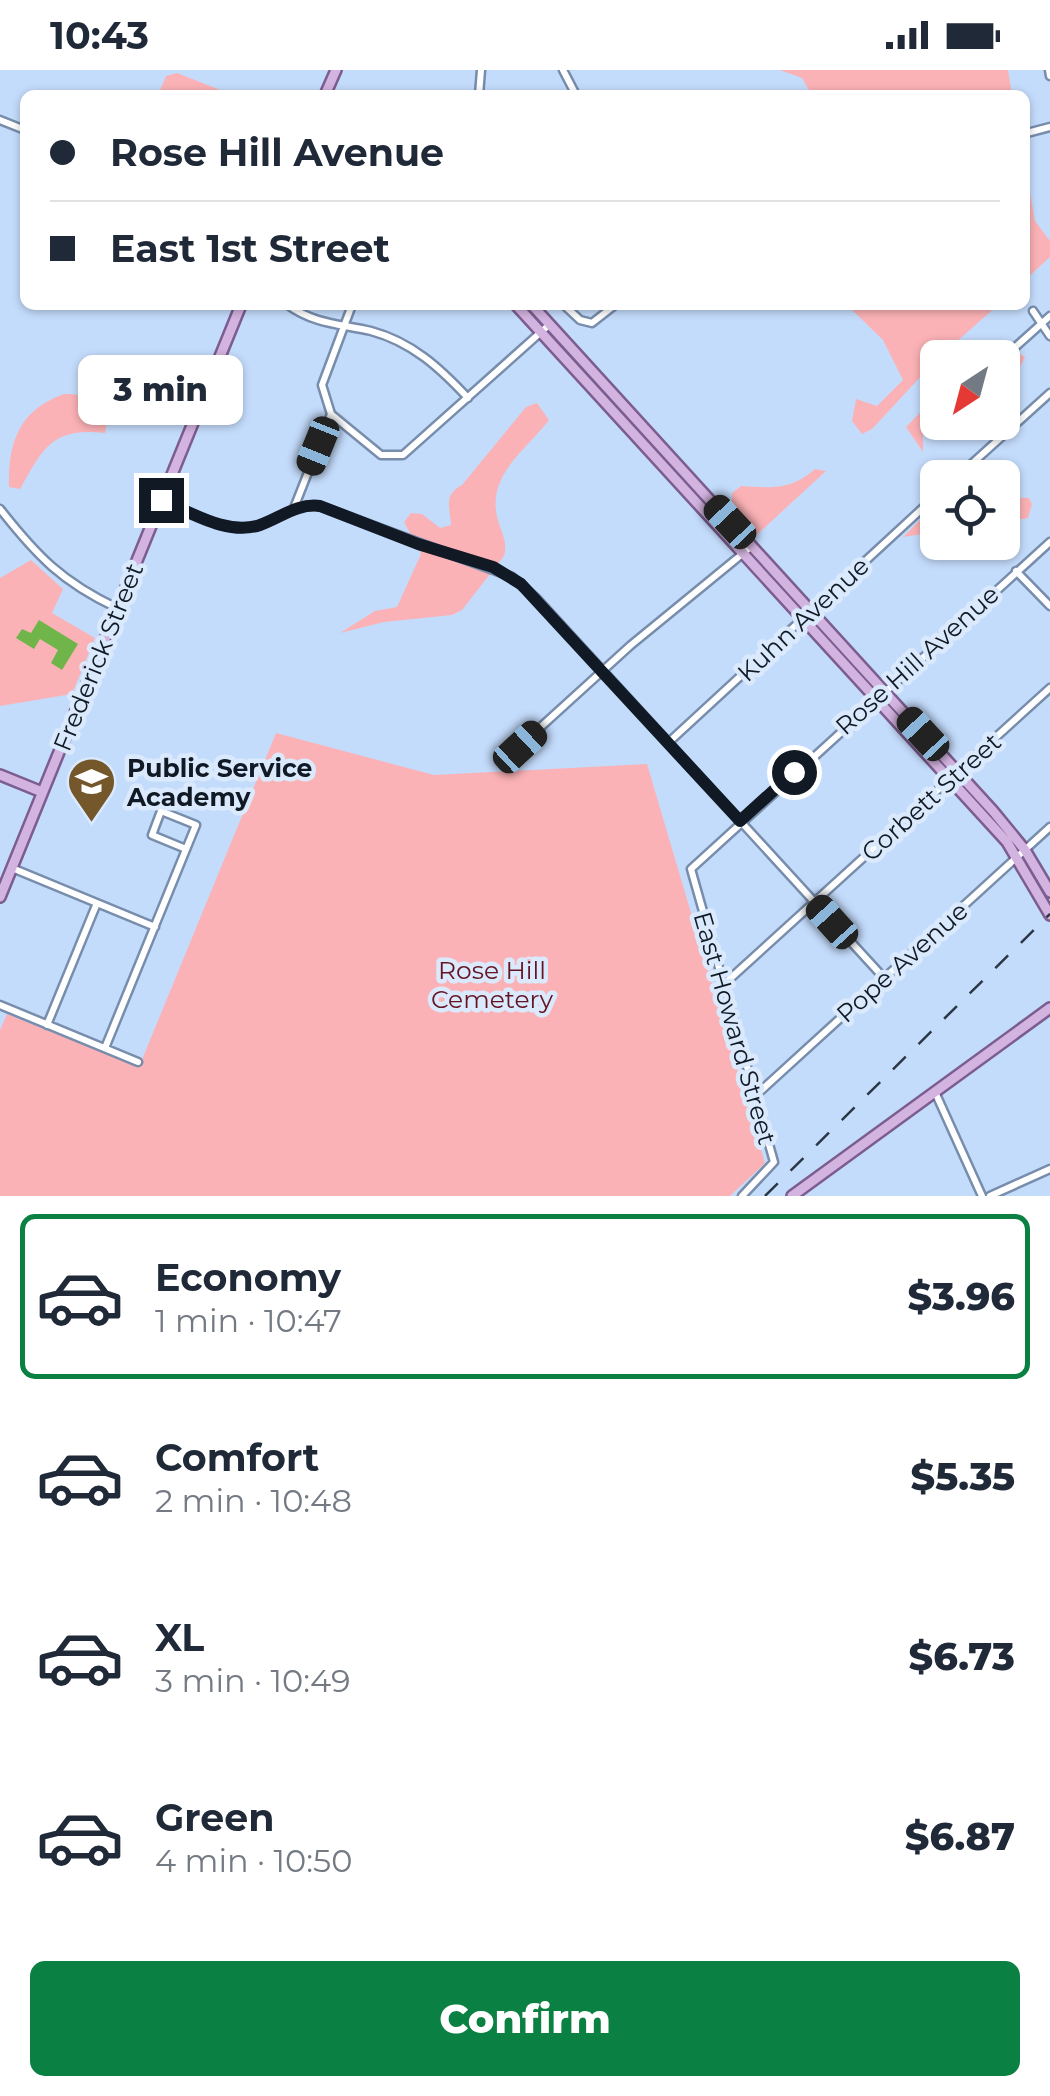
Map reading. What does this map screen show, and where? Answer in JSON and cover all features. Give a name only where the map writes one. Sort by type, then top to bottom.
[{"type":"main road","points":[[327,90],[336,70]]},
{"type":"main road","points":[[330,84],[335,90]]},
{"type":"main road","name":"Frederick Street","points":[[0,897],[238,310]]},
{"type":"main road","points":[[521,310],[954,776],[1022,853],[1050,892]]},
{"type":"main road","points":[[537,310],[752,546],[807,616]]},
{"type":"main road","points":[[0,775],[42,792]]},
{"type":"main road","points":[[1022,853],[1050,915]]},
{"type":"main road","points":[[792,1196],[1050,1008]]},
{"type":"street","points":[[296,310],[313,320],[385,336],[413,349],[468,398]]},
{"type":"street","points":[[350,310],[322,386],[331,414],[382,454],[396,457],[411,451],[550,324]]},
{"type":"street","points":[[569,310],[580,320],[592,323],[609,310]]},
{"type":"street","points":[[1032,312],[1050,336]]},
{"type":"street","points":[[1020,343],[1050,316]]},
{"type":"street","points":[[976,460],[1050,393]]},
{"type":"street","points":[[293,510],[331,414]]},
{"type":"street","points":[[161,500],[236,528],[320,506],[504,573],[537,599],[884,978]]},
{"type":"street","points":[[0,509],[46,566],[74,586],[118,608]]},
{"type":"street","name":"Kuhn Avenue","points":[[669,742],[920,511]]},
{"type":"street","name":"Rose Hill Avenue","points":[[697,860],[1050,542]]},
{"type":"street","points":[[511,754],[752,546]]},
{"type":"street","points":[[1016,571],[1050,606]]},
{"type":"street","name":"Corbett Street","points":[[722,986],[1050,688]]},
{"type":"street","points":[[105,1048],[196,825],[161,811],[152,835],[186,849]]},
{"type":"street","name":"Pope Avenue","points":[[755,1096],[1050,827]]},
{"type":"street","name":"East Howard Street","points":[[697,860],[691,877],[774,1165],[747,1193]]},
{"type":"street","points":[[12,868],[155,927]]},
{"type":"street","points":[[47,1025],[97,903]]},
{"type":"street","points":[[0,1006],[138,1062]]},
{"type":"street","points":[[936,1092],[982,1196]]},
{"type":"street","points":[[990,1196],[1050,1170]]},
{"type":"green space","points":[[780,70],[1008,70],[1011,90],[809,90],[802,78]]},
{"type":"green space","points":[[177,73],[220,90],[160,90],[166,76]]},
{"type":"green space","points":[[1030,193],[1035,221],[1050,241],[1050,257],[1030,275]]},
{"type":"green space","points":[[852,310],[992,310],[958,340],[920,340],[920,377],[872,429],[862,434],[852,421],[856,399],[877,406],[903,380],[883,340]]},
{"type":"green space","points":[[64,394],[85,397],[100,409],[107,422],[105,433],[60,438],[43,452],[20,489],[9,487],[11,456],[19,430],[36,409]]},
{"type":"green space","points":[[537,403],[549,420],[512,462],[496,497],[504,556],[462,610],[452,615],[384,622],[340,633],[375,611],[397,607],[421,554],[404,522],[411,513],[422,514],[440,528],[451,525],[452,493],[526,407]]},
{"type":"green space","points":[[920,413],[923,452],[906,427]]},
{"type":"green space","points":[[815,469],[826,471],[751,540],[732,505],[732,493],[741,486],[789,484]]},
{"type":"green space","points":[[1020,498],[1029,498],[1032,504],[1028,518],[1020,519]]},
{"type":"green space","points":[[920,520],[920,534],[903,537]]},
{"type":"green space","points":[[31,560],[63,589],[52,613],[95,638],[72,694],[0,706],[0,578]]},
{"type":"green space","name":"Rose Hill Cemetery","points":[[276,733],[434,775],[647,764],[765,1163],[730,1196],[0,1196],[0,1030],[7,1014],[139,1067]]},
{"type":"shaded area","points":[[39,620],[78,644],[62,670],[51,663],[58,650],[40,639],[34,649],[16,638],[22,629],[31,633]]},
{"type":"railway","points":[[765,1196],[1050,914]]},
{"type":"place","name":"Public Service Academy","points":[[92,824]]},
{"type":"route","points":[[161,500],[236,528],[262,524],[304,506],[320,506],[418,544],[493,567],[537,599],[740,821],[794,772]]}]
